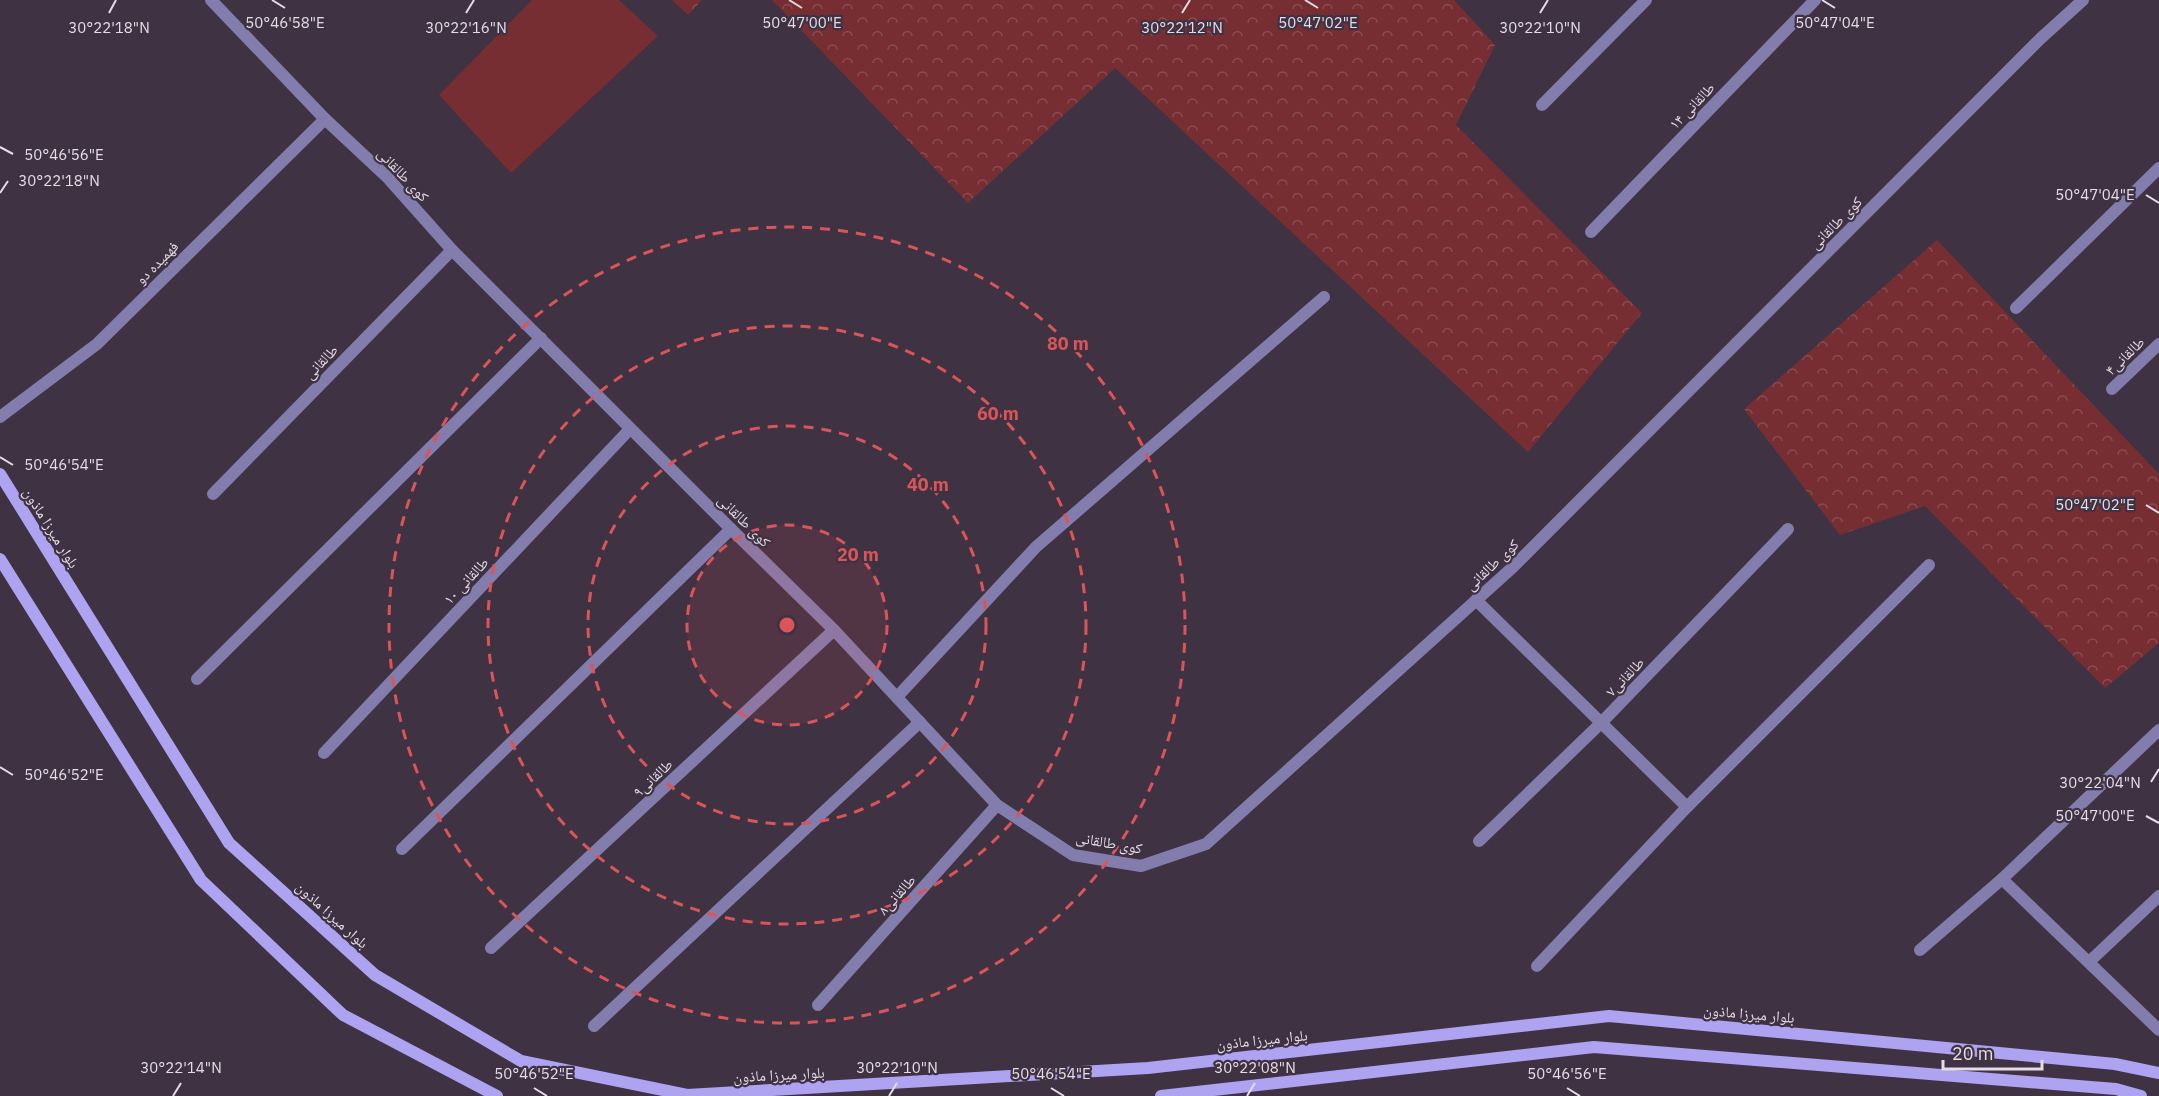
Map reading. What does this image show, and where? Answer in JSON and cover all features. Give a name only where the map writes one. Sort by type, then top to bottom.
[{"type":"main road","name":"بلوار میرزا ماذون","points":[[0,474],[229,843],[375,975],[521,1061],[687,1095],[1148,1068],[1609,1016],[2115,1064],[2159,1073]]},
{"type":"main road","points":[[0,559],[4,575],[201,880],[343,1015],[497,1096]]},
{"type":"main road","points":[[1161,1096],[1594,1047],[2116,1089],[2141,1096]]},
{"type":"street","name":"کوی طالقانی","points":[[211,0],[325,119],[387,177],[452,250],[834,630],[998,805],[1073,855],[1141,866],[1206,844],[1513,567],[2082,0]]},
{"type":"street","points":[[1542,105],[1646,0]]},
{"type":"street","name":"طالقانی ۱۴","points":[[1591,232],[1815,0]]},
{"type":"street","name":"فهمیده دو","points":[[0,417],[97,344],[325,119]]},
{"type":"street","points":[[2016,308],[2159,168]]},
{"type":"street","name":"طالقانی","points":[[213,494],[452,250]]},
{"type":"street","points":[[897,698],[1036,547],[1324,297]]},
{"type":"street","points":[[197,679],[541,338]]},
{"type":"street","name":"طالقانی۴","points":[[2112,389],[2159,344]]},
{"type":"street","name":"طالقانی ۱۰","points":[[324,753],[630,429]]},
{"type":"street","points":[[402,849],[731,529]]},
{"type":"street","name":"طالقانی۷","points":[[1479,841],[1602,722],[1788,529]]},
{"type":"street","points":[[1537,966],[1687,807],[1929,565]]},
{"type":"street","points":[[1476,600],[1687,807]]},
{"type":"street","name":"طالقانی۹","points":[[491,948],[834,630]]},
{"type":"street","points":[[594,1026],[920,722]]},
{"type":"street","points":[[1920,950],[2002,879],[2159,730]]},
{"type":"street","name":"طالقانی۸","points":[[818,1005],[998,805]]},
{"type":"street","points":[[2002,879],[2159,1030]]},
{"type":"street","points":[[2089,962],[2159,896]]},
{"type":"green space","points":[[532,0],[619,0],[658,36],[511,173],[439,95]]},
{"type":"green space","points":[[672,0],[702,0],[688,15]]},
{"type":"green space","points":[[772,0],[1454,0],[1495,45],[1456,125],[1642,313],[1528,452],[1115,68],[968,203]]},
{"type":"green space","points":[[1937,240],[2159,474],[2159,643],[2105,688],[1925,506],[1840,535],[1744,409]]}]
